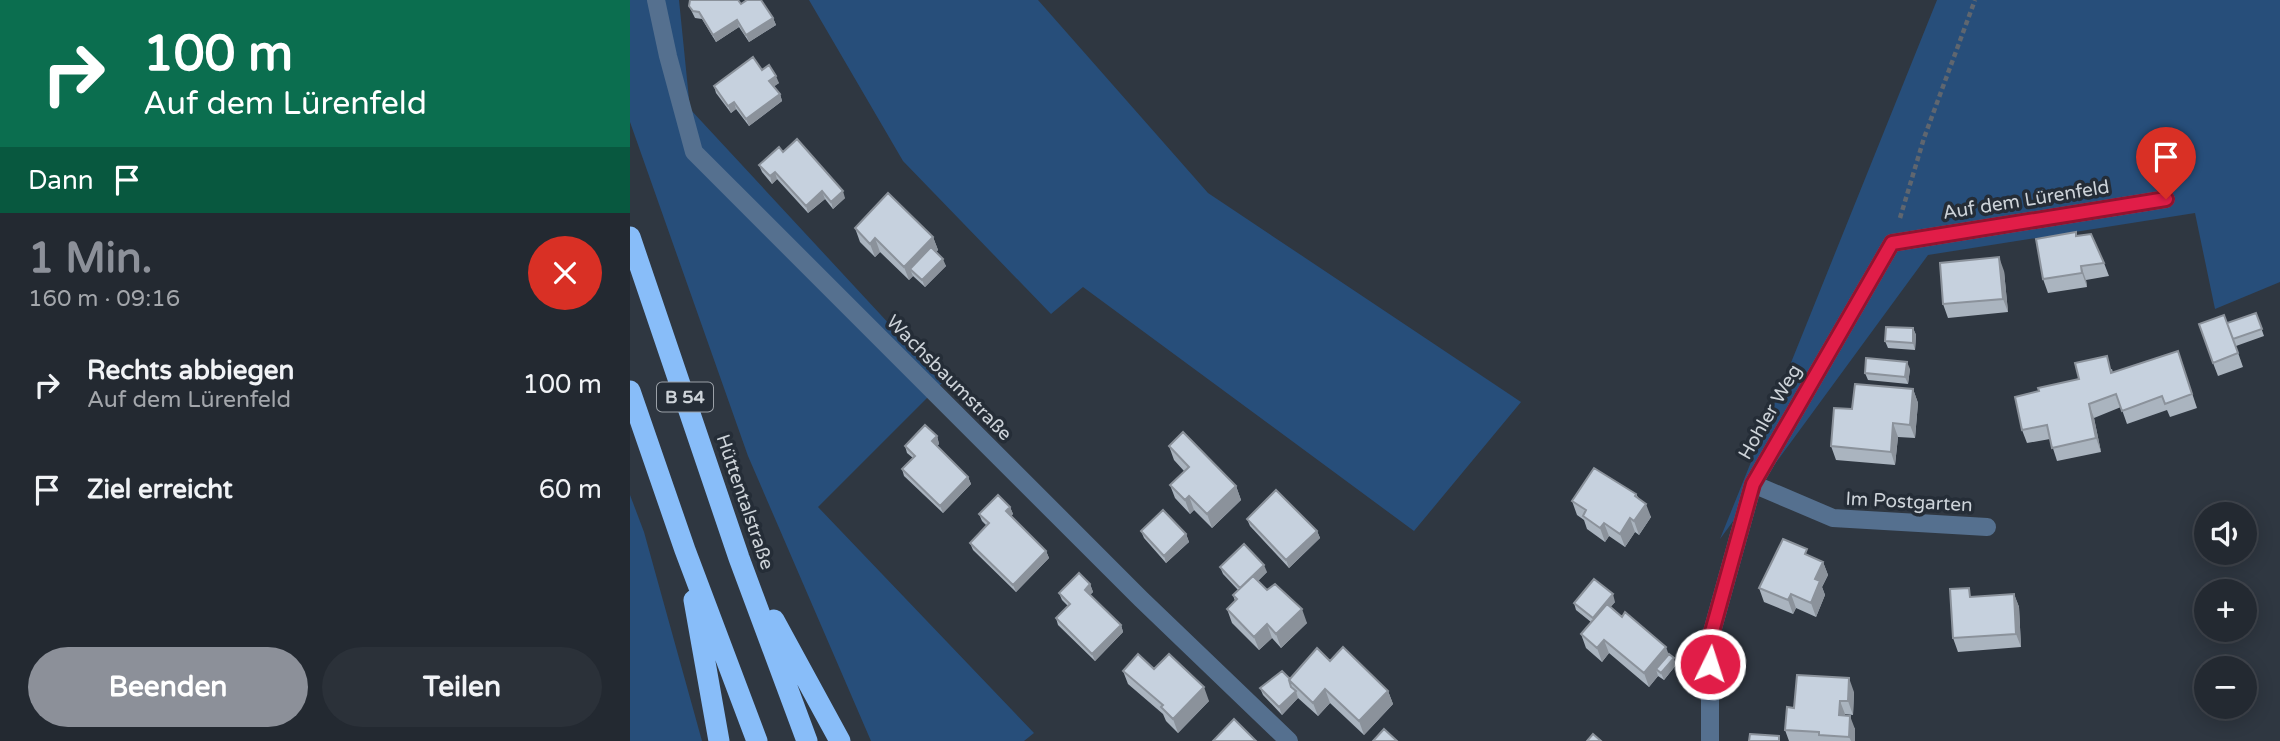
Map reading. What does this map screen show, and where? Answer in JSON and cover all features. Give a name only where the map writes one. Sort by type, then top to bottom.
[{"type":"highway","name":"Hüttentalstraße","points":[[630,237],[739,558],[807,741]]},
{"type":"highway","name":"B 54","points":[[630,391],[685,550],[757,741]]},
{"type":"highway","points":[[685,550],[719,741]]},
{"type":"highway","points":[[739,558],[840,741]]},
{"type":"street","name":"Wachsbaumstraße","points":[[656,0],[694,152],[1131,589],[1289,741]]},
{"type":"street","name":"Auf dem Lürenfeld","points":[[1892,243],[2166,199]]},
{"type":"street","name":"Hohler Weg","points":[[1710,741],[1710,639],[1753,484],[1892,243]]},
{"type":"street","name":"Im Postgarten","points":[[1753,484],[1833,518],[1987,527]]},
{"type":"path","points":[[1892,243],[1924,138],[1975,0]]},
{"type":"shaded area","points":[[630,0],[679,0],[690,109],[943,382],[818,507],[1034,733],[1024,741],[871,741],[748,456],[630,122]]},
{"type":"shaded area","points":[[809,0],[1038,0],[1208,193],[1521,402],[1414,531],[1083,287],[1051,314],[903,161]]},
{"type":"shaded area","points":[[1937,0],[2280,0],[2280,282],[2215,309],[2195,213],[1928,255],[1720,539]]},
{"type":"shaded area","points":[[630,495],[644,532],[702,741],[630,741]]},
{"type":"building","points":[[690,0],[738,0],[741,4],[747,0],[761,0],[773,18],[746,35],[737,20],[713,35],[699,12],[693,11],[689,6]]},
{"type":"building","points":[[753,57],[762,70],[769,65],[776,76],[769,81],[780,94],[746,119],[734,102],[728,106],[714,86]]},
{"type":"building","points":[[797,139],[843,191],[831,202],[822,191],[806,206],[775,172],[770,176],[759,165],[779,147],[783,152]]},
{"type":"building","points":[[888,193],[933,237],[904,267],[875,238],[870,244],[855,228]]},
{"type":"building","points":[[2076,232],[2076,236],[2091,234],[2104,263],[2081,266],[2082,273],[2043,279],[2036,239]]},
{"type":"building","points":[[931,247],[943,259],[922,280],[910,269]]},
{"type":"building","points":[[1999,257],[2003,299],[1943,304],[1940,263]]},
{"type":"building","points":[[2256,313],[2262,329],[2233,339],[2227,323]]},
{"type":"building","points":[[2224,315],[2238,353],[2213,363],[2199,324]]},
{"type":"building","points":[[1886,327],[1913,328],[1913,343],[1885,341]]},
{"type":"building","points":[[2178,351],[2192,394],[2165,404],[2162,396],[2122,411],[2116,394],[2089,404],[2096,438],[2052,448],[2047,425],[2022,430],[2015,397],[2039,391],[2038,388],[2079,379],[2075,363],[2107,356],[2111,373]]},
{"type":"building","points":[[1866,358],[1907,362],[1905,377],[1865,373]]},
{"type":"building","points":[[1855,384],[1913,389],[1910,425],[1893,423],[1891,452],[1831,446],[1834,408],[1852,409]]},
{"type":"building","points":[[925,425],[937,436],[932,441],[968,477],[940,506],[902,469],[915,456],[905,446]]},
{"type":"building","points":[[1183,432],[1236,486],[1207,514],[1189,496],[1185,500],[1170,485],[1189,467],[1169,446]]},
{"type":"building","points":[[1594,468],[1636,494],[1635,496],[1646,504],[1634,521],[1630,518],[1620,534],[1604,523],[1600,528],[1583,516],[1586,510],[1572,501]]},
{"type":"building","points":[[1276,490],[1317,531],[1286,560],[1247,519]]},
{"type":"building","points":[[998,495],[1010,507],[1006,511],[1046,551],[1013,585],[970,543],[989,523],[979,514]]},
{"type":"building","points":[[1163,510],[1186,534],[1164,556],[1141,531]]},
{"type":"building","points":[[1783,539],[1807,549],[1805,554],[1823,562],[1815,579],[1820,581],[1811,603],[1791,594],[1788,600],[1759,588]]},
{"type":"building","points":[[1244,544],[1264,565],[1240,588],[1220,567]]},
{"type":"building","points":[[1079,573],[1090,584],[1085,590],[1121,625],[1092,654],[1056,618],[1070,604],[1059,593]]},
{"type":"building","points":[[1253,576],[1267,590],[1275,584],[1302,609],[1276,634],[1267,624],[1254,637],[1227,609],[1237,599],[1233,595]]},
{"type":"building","points":[[1594,579],[1613,594],[1593,618],[1574,603]]},
{"type":"building","points":[[1969,588],[1970,597],[2014,594],[2016,634],[1953,638],[1950,589]]},
{"type":"building","points":[[1607,604],[1622,617],[1625,612],[1666,647],[1644,673],[1604,640],[1597,648],[1581,634]]},
{"type":"building","points":[[1343,647],[1388,691],[1359,721],[1325,689],[1313,703],[1289,680],[1317,648],[1330,661]]},
{"type":"building","points":[[1138,654],[1154,669],[1169,654],[1204,687],[1173,719],[1161,707],[1163,705],[1123,671]]},
{"type":"building","points":[[1669,654],[1674,658],[1661,673],[1656,669]]},
{"type":"building","points":[[1282,671],[1296,691],[1279,707],[1260,688]]},
{"type":"building","points":[[1797,675],[1849,678],[1848,701],[1840,701],[1839,715],[1850,716],[1849,737],[1785,730],[1787,707],[1794,708]]},
{"type":"building","points":[[1234,719],[1256,741],[1213,741]]},
{"type":"building","points":[[1384,729],[1397,741],[1373,741]]},
{"type":"building","points":[[1593,734],[1601,741],[1587,741]]},
{"type":"building","points":[[1750,734],[1779,736],[1779,741],[1749,741]]},
{"type":"route","points":[[1710,664],[1710,639],[1753,484],[1892,243],[2166,199]]}]
